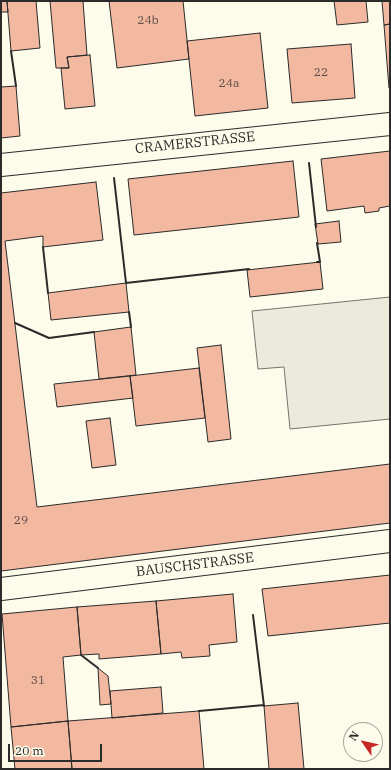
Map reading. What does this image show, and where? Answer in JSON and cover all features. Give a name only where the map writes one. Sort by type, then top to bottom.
[{"type":"street","name":"CRAMERSTRASSE","points":[[1,165],[390,124]]},
{"type":"street","name":"BAUSCHSTRASSE","points":[[1,589],[390,540]]},
{"type":"shaded area","points":[[390,297],[390,419],[290,429],[284,367],[258,369],[252,311]]},
{"type":"building","points":[[1,1],[7,1],[8,12],[1,12]]},
{"type":"building","points":[[7,1],[36,1],[40,48],[11,51]]},
{"type":"building","points":[[50,1],[83,1],[87,55],[67,57],[69,68],[56,68]]},
{"type":"building","points":[[109,1],[183,1],[189,59],[117,68]]},
{"type":"building","points":[[334,1],[366,1],[368,22],[337,25]]},
{"type":"building","points":[[382,1],[390,1],[390,24],[384,25]]},
{"type":"building","points":[[390,24],[390,88],[389,88],[384,25]]},
{"type":"building","points":[[260,33],[268,108],[195,116],[187,41]]},
{"type":"building","points":[[351,44],[355,98],[292,103],[287,49]]},
{"type":"building","points":[[90,55],[95,106],[65,109],[61,68],[69,68],[67,57]]},
{"type":"building","points":[[16,86],[20,136],[1,138],[1,87]]},
{"type":"building","points":[[390,151],[390,206],[379,208],[379,211],[365,213],[364,206],[327,211],[321,159]]},
{"type":"building","points":[[293,161],[299,217],[134,235],[128,179]]},
{"type":"building","points":[[96,182],[103,240],[43,247],[43,236],[5,241],[37,507],[390,464],[390,523],[1,571],[1,193]]},
{"type":"building","points":[[339,221],[341,242],[318,244],[315,224]]},
{"type":"building","points":[[320,262],[323,289],[250,297],[247,270]]},
{"type":"building","points":[[126,283],[129,312],[51,320],[48,293]]},
{"type":"building","points":[[131,327],[136,375],[99,379],[94,332]]},
{"type":"building","points":[[221,345],[231,439],[208,442],[197,348]]},
{"type":"building","points":[[199,368],[205,418],[136,426],[130,376]]},
{"type":"building","points":[[130,376],[133,398],[57,407],[54,384]]},
{"type":"building","points":[[110,418],[116,465],[92,468],[86,421]]},
{"type":"building","points":[[390,575],[390,623],[268,636],[262,589]]},
{"type":"building","points":[[233,594],[237,642],[209,645],[210,656],[182,658],[181,652],[161,654],[156,601]]},
{"type":"building","points":[[156,601],[161,654],[99,659],[99,654],[81,655],[77,607]]},
{"type":"building","points":[[77,607],[81,655],[63,657],[68,721],[11,727],[2,614]]},
{"type":"building","points":[[98,668],[108,676],[111,704],[100,705]]},
{"type":"building","points":[[161,687],[163,713],[112,718],[110,691]]},
{"type":"building","points":[[298,703],[304,769],[269,769],[264,706]]},
{"type":"building","points":[[199,711],[204,769],[72,769],[68,721]]},
{"type":"building","points":[[68,721],[72,769],[15,769],[11,727]]},
{"type":"wall","points":[[11,51],[16,86]]},
{"type":"wall","points":[[309,163],[316,227]]},
{"type":"wall","points":[[114,178],[126,283],[249,269]]},
{"type":"wall","points":[[317,243],[320,262],[317,262]]},
{"type":"wall","points":[[43,247],[48,293]]},
{"type":"wall","points":[[129,312],[131,327]]},
{"type":"wall","points":[[15,323],[49,338],[94,332]]},
{"type":"wall","points":[[253,615],[264,706]]},
{"type":"wall","points":[[81,655],[98,668]]},
{"type":"wall","points":[[199,711],[264,705]]}]
